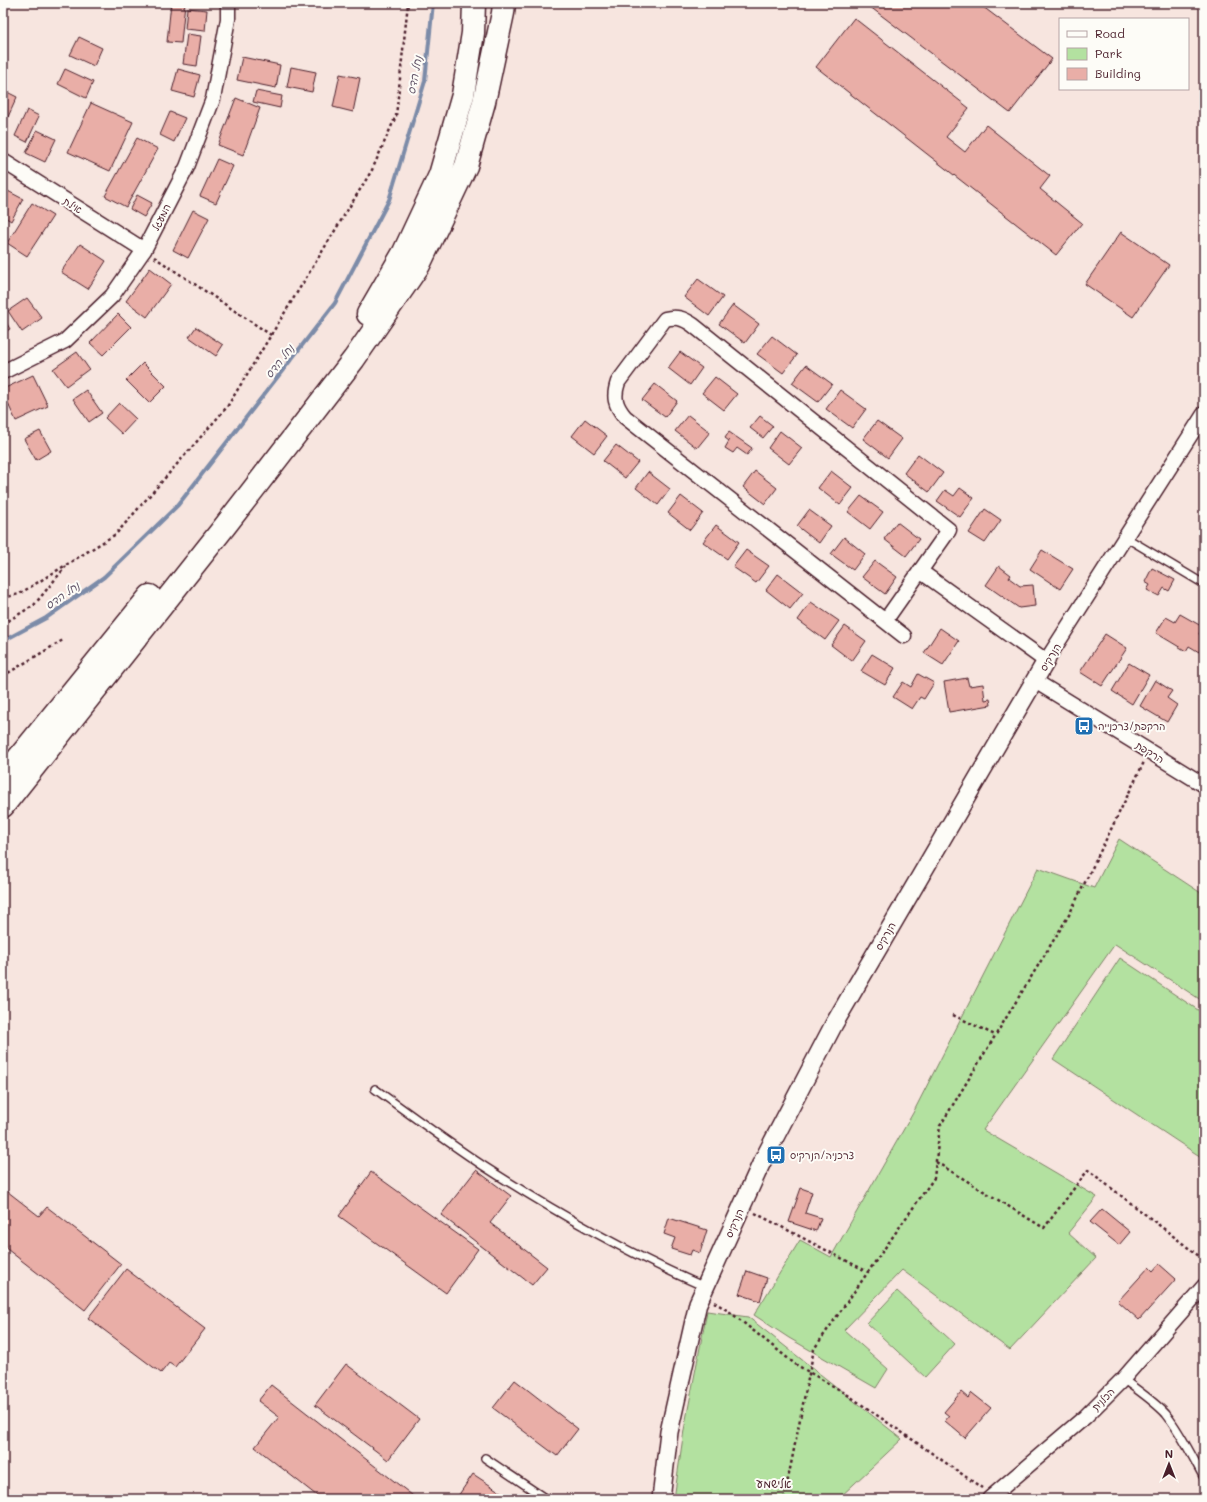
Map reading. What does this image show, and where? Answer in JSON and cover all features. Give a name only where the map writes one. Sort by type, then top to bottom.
[{"type":"highway","points":[[3,777],[306,401],[375,304],[404,252],[440,175],[463,95],[473,33],[474,3]]},
{"type":"highway","points":[[3,806],[225,526],[344,371],[418,265],[466,166],[484,102],[504,3]]},
{"type":"street","name":"המעגל","points":[[3,372],[64,341],[112,296],[144,250],[187,166],[213,99],[228,19],[228,3]]},
{"type":"street","name":"אילת","points":[[3,161],[144,250]]},
{"type":"street","points":[[885,621],[950,530],[693,325],[684,319],[673,317],[665,319],[618,382],[615,390],[615,400],[618,409],[625,417],[904,636]]},
{"type":"street","name":"הנרקיס","points":[[661,1499],[669,1432],[698,1303],[761,1164],[834,1024],[1046,661],[1204,414]]},
{"type":"street","points":[[920,571],[1046,661]]},
{"type":"street","name":"הרקפת","points":[[1035,681],[1204,786]]},
{"type":"street","name":"הכלנית","points":[[993,1498],[1085,1417],[1123,1379],[1204,1286]]},
{"type":"lane","points":[[1126,537],[1204,584]]},
{"type":"lane","points":[[375,1090],[481,1164],[547,1206],[634,1255],[703,1291]]},
{"type":"lane","points":[[1123,1379],[1166,1414],[1185,1443],[1204,1478]]},
{"type":"lane","points":[[485,1458],[546,1499]]},
{"type":"path","points":[[3,598],[19,594],[116,534],[227,407],[372,170],[396,116],[408,3]]},
{"type":"path","points":[[144,250],[272,335]]},
{"type":"path","points":[[3,624],[34,605],[69,563]]},
{"type":"path","points":[[3,676],[63,640]]},
{"type":"path","points":[[784,1499],[814,1349],[934,1178],[940,1126],[1069,915],[1149,752]]},
{"type":"path","points":[[953,1015],[995,1035]]},
{"type":"path","points":[[936,1162],[1044,1228],[1088,1170],[1204,1260]]},
{"type":"path","points":[[742,1206],[868,1272]]},
{"type":"path","points":[[703,1291],[795,1364],[845,1392],[993,1498]]},
{"type":"green space","points":[[1119,839],[1204,895],[1204,1002],[1115,944],[983,1130],[1097,1197],[1068,1233],[1096,1258],[1010,1350],[902,1270],[844,1330],[888,1369],[876,1388],[789,1338],[754,1315],[800,1240],[831,1257],[913,1113],[1038,868],[1094,888]]},
{"type":"green space","points":[[1120,958],[1204,1014],[1204,1159],[1053,1059]]},
{"type":"green space","points":[[897,1291],[955,1344],[925,1377],[867,1323]]},
{"type":"green space","points":[[707,1311],[748,1317],[902,1439],[838,1499],[674,1499],[684,1430]]},
{"type":"building","points":[[96,3],[107,3],[106,6]]},
{"type":"building","points":[[171,3],[185,3],[181,43],[167,42]]},
{"type":"building","points":[[328,3],[328,7],[258,4]]},
{"type":"building","points":[[865,3],[978,3],[1052,59],[1010,113]]},
{"type":"building","points":[[187,8],[207,10],[205,31],[185,29]]},
{"type":"building","points":[[854,18],[969,108],[946,137],[965,152],[986,125],[1050,176],[1040,189],[1082,223],[1056,255],[816,67]]},
{"type":"building","points":[[187,34],[201,36],[197,66],[183,64]]},
{"type":"building","points":[[79,37],[102,48],[94,66],[70,55]]},
{"type":"building","points":[[242,57],[280,65],[276,88],[237,80]]},
{"type":"building","points":[[291,67],[316,72],[312,92],[287,87]]},
{"type":"building","points":[[65,69],[93,82],[86,98],[58,84]]},
{"type":"building","points":[[178,69],[200,75],[194,97],[172,91]]},
{"type":"building","points":[[340,74],[360,78],[353,112],[333,107]]},
{"type":"building","points":[[3,90],[17,97],[3,128]]},
{"type":"building","points":[[256,91],[282,96],[280,108],[253,102]]},
{"type":"building","points":[[236,98],[260,108],[243,155],[218,145]]},
{"type":"building","points":[[91,103],[133,122],[110,171],[68,152]]},
{"type":"building","points":[[27,110],[39,116],[27,142],[15,136]]},
{"type":"building","points":[[170,112],[185,118],[174,142],[160,135]]},
{"type":"building","points":[[37,130],[56,139],[45,162],[26,153]]},
{"type":"building","points":[[137,138],[158,149],[126,207],[105,196]]},
{"type":"building","points":[[217,159],[233,166],[216,203],[200,196]]},
{"type":"building","points":[[4,189],[23,199],[11,221],[3,216]]},
{"type":"building","points":[[137,195],[152,203],[144,217],[130,209]]},
{"type":"building","points":[[32,203],[53,216],[27,256],[7,243]]},
{"type":"building","points":[[193,210],[209,218],[188,258],[173,250]]},
{"type":"building","points":[[1121,232],[1169,265],[1133,317],[1085,284]]},
{"type":"building","points":[[80,244],[106,261],[88,289],[61,272]]},
{"type":"building","points":[[150,268],[171,284],[147,317],[126,301]]},
{"type":"building","points":[[698,279],[723,297],[709,316],[684,297]]},
{"type":"building","points":[[27,298],[42,318],[22,332],[8,311]]},
{"type":"building","points":[[733,305],[759,324],[745,343],[719,324]]},
{"type":"building","points":[[118,314],[131,327],[103,355],[90,343]]},
{"type":"building","points":[[3,317],[10,329],[3,333]]},
{"type":"building","points":[[196,327],[223,345],[216,356],[189,337]]},
{"type":"building","points":[[772,336],[797,355],[783,373],[757,354]]},
{"type":"building","points":[[77,352],[89,369],[66,386],[53,369]]},
{"type":"building","points":[[680,352],[702,368],[690,385],[668,368]]},
{"type":"building","points":[[143,363],[166,386],[149,403],[126,380]]},
{"type":"building","points":[[806,365],[832,384],[818,402],[792,383]]},
{"type":"building","points":[[33,375],[48,406],[16,421],[3,393],[3,389]]},
{"type":"building","points":[[715,377],[737,394],[724,410],[702,393]]},
{"type":"building","points":[[655,384],[677,401],[665,417],[642,400]]},
{"type":"building","points":[[86,390],[102,413],[89,422],[73,399]]},
{"type":"building","points":[[840,390],[866,409],[852,428],[826,409]]},
{"type":"building","points":[[119,403],[136,419],[122,434],[105,418]]},
{"type":"building","points":[[688,415],[710,432],[697,448],[675,431]]},
{"type":"building","points":[[760,416],[773,426],[763,438],[750,428]]},
{"type":"building","points":[[585,419],[607,436],[594,453],[572,436]]},
{"type":"building","points":[[877,421],[902,439],[888,458],[863,439]]},
{"type":"building","points":[[40,431],[51,451],[36,460],[24,439]]},
{"type":"building","points":[[780,431],[802,448],[789,464],[768,448]]},
{"type":"building","points":[[729,432],[752,448],[747,455],[737,448],[733,453],[725,448],[729,441],[725,438]]},
{"type":"building","points":[[616,445],[638,462],[625,478],[603,461]]},
{"type":"building","points":[[918,454],[943,473],[929,492],[904,473]]},
{"type":"building","points":[[755,471],[777,488],[765,504],[743,487]]},
{"type":"building","points":[[831,471],[853,488],[840,505],[818,488]]},
{"type":"building","points":[[648,472],[670,489],[658,505],[636,488]]},
{"type":"building","points":[[960,488],[974,498],[960,517],[937,501],[945,490],[954,496]]},
{"type":"building","points":[[681,496],[703,513],[690,530],[668,513]]},
{"type":"building","points":[[861,496],[883,512],[870,529],[848,512]]},
{"type":"building","points":[[985,509],[1001,520],[985,543],[969,533]]},
{"type":"building","points":[[809,510],[831,526],[819,543],[797,526]]},
{"type":"building","points":[[897,522],[919,539],[906,556],[884,539]]},
{"type":"building","points":[[716,525],[739,542],[727,559],[703,542]]},
{"type":"building","points":[[844,537],[865,554],[853,570],[831,554]]},
{"type":"building","points":[[746,550],[769,566],[756,583],[733,567]]},
{"type":"building","points":[[1042,550],[1073,569],[1060,589],[1030,569]]},
{"type":"building","points":[[875,561],[897,577],[885,594],[862,577]]},
{"type":"building","points":[[999,566],[1011,575],[1009,578],[1020,586],[1033,585],[1035,606],[1019,608],[986,585]]},
{"type":"building","points":[[1152,568],[1175,580],[1169,591],[1164,588],[1159,596],[1147,590],[1150,585],[1145,582]]},
{"type":"building","points":[[778,574],[803,593],[790,609],[766,590]]},
{"type":"building","points":[[811,602],[839,621],[825,640],[798,620]]},
{"type":"building","points":[[1180,614],[1203,627],[1199,634],[1204,637],[1204,644],[1199,652],[1189,646],[1186,651],[1156,633],[1166,617],[1175,622]]},
{"type":"building","points":[[845,626],[866,641],[852,661],[831,645]]},
{"type":"building","points":[[940,628],[959,641],[943,665],[924,653]]},
{"type":"building","points":[[1105,634],[1127,648],[1102,686],[1080,672]]},
{"type":"building","points":[[872,654],[895,668],[885,685],[861,671]]},
{"type":"building","points":[[1129,663],[1149,675],[1132,704],[1112,691]]},
{"type":"building","points":[[918,674],[934,683],[924,699],[920,697],[912,709],[893,697],[903,682],[911,687]]},
{"type":"building","points":[[967,678],[969,686],[983,684],[985,700],[990,699],[991,705],[949,712],[944,682]]},
{"type":"building","points":[[1155,680],[1172,691],[1167,698],[1177,705],[1167,722],[1140,706]]},
{"type":"building","points":[[476,1170],[511,1196],[490,1223],[547,1267],[532,1285],[441,1215]]},
{"type":"building","points":[[371,1172],[478,1249],[446,1293],[339,1216]]},
{"type":"building","points":[[3,1188],[39,1216],[47,1207],[121,1264],[85,1310],[3,1246]]},
{"type":"building","points":[[801,1188],[812,1192],[805,1213],[821,1218],[816,1231],[789,1222]]},
{"type":"building","points":[[1102,1209],[1130,1232],[1119,1245],[1090,1222]]},
{"type":"building","points":[[669,1218],[707,1230],[700,1253],[692,1250],[690,1255],[671,1249],[675,1238],[664,1234]]},
{"type":"building","points":[[1159,1264],[1176,1279],[1139,1320],[1118,1301],[1149,1267],[1153,1271]]},
{"type":"building","points":[[126,1269],[205,1329],[175,1367],[169,1363],[161,1373],[88,1318]]},
{"type":"building","points":[[747,1271],[767,1278],[760,1301],[739,1294]]},
{"type":"building","points":[[346,1364],[419,1419],[388,1460],[315,1405]]},
{"type":"building","points":[[515,1380],[578,1429],[557,1456],[493,1408]]},
{"type":"building","points":[[271,1385],[417,1499],[321,1499],[255,1447],[279,1417],[258,1401]]},
{"type":"building","points":[[961,1392],[968,1398],[972,1393],[991,1408],[965,1438],[945,1421],[949,1416],[944,1412]]},
{"type":"building","points":[[473,1474],[511,1499],[456,1499]]},
{"type":"waterway","name":"נחל הדס","points":[[3,641],[46,618],[104,577],[178,505],[335,303],[389,200],[425,81],[433,3]]},
{"type":"place","name":"הרקפת/צרכנייה","points":[[1084,726]]},
{"type":"place","name":"צרכניה/הנרקיס","points":[[776,1155]]},
{"type":"district","name":"אלישמע","points":[[774,1483]]}]
